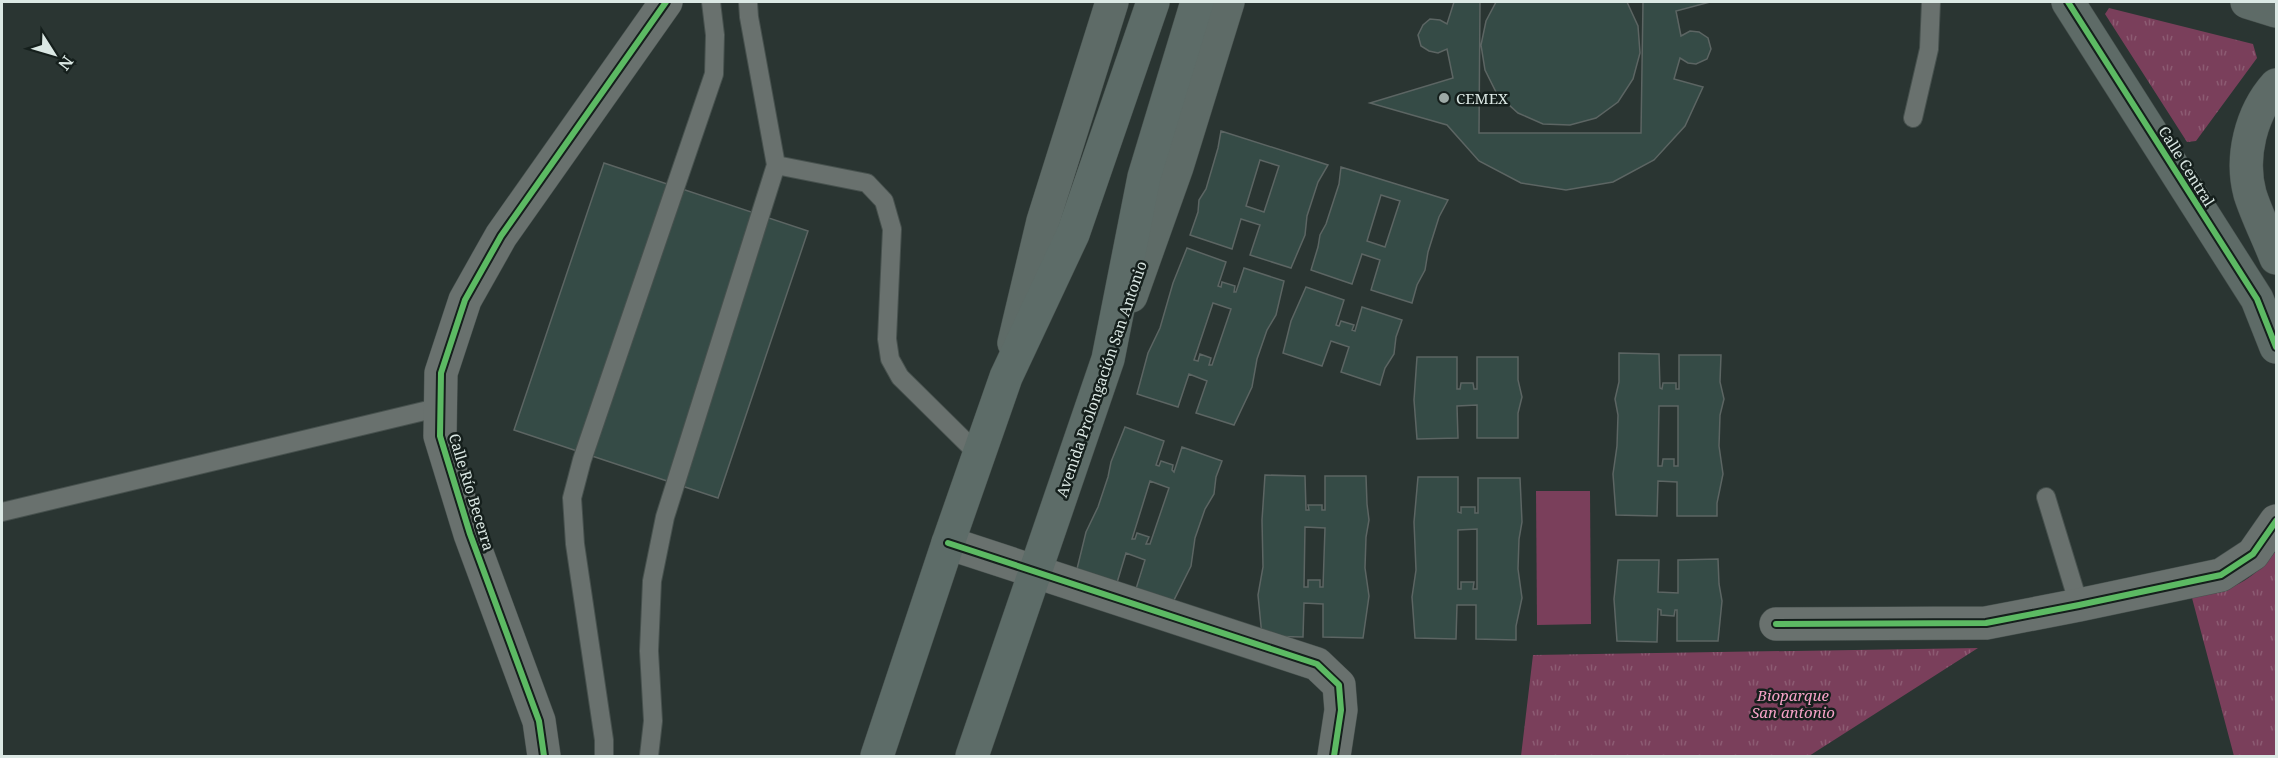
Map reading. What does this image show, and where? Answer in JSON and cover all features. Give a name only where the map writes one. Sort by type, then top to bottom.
[{"type":"main road","points":[[877,756],[1006,377],[1073,234],[1153,2]]},
{"type":"main road","points":[[1108,359],[1144,177],[1197,2]]},
{"type":"main road","name":"Avenida Prolongación San Antonio","points":[[972,756],[1108,359]]},
{"type":"street","name":"Calle Río Becerra","points":[[544,756],[539,721],[470,534],[440,436],[441,373],[465,300],[501,236],[666,2]]},
{"type":"street","points":[[1006,377],[1043,221],[1112,2]]},
{"type":"street","name":"Avenida Prolongación San Antonio","points":[[1108,359],[1177,167],[1228,2]]},
{"type":"street","name":"Calle Central","points":[[2068,2],[2257,299],[2277,347]]},
{"type":"street","points":[[2247,2],[2277,11]]},
{"type":"street","points":[[2277,85],[2260,109],[2252,129],[2247,150],[2247,172],[2250,193],[2277,258]]},
{"type":"street","points":[[1776,624],[1986,623],[2079,605],[2221,575],[2253,554],[2277,521]]},
{"type":"street","points":[[948,543],[1317,664],[1339,685],[1341,710],[1334,756]]},
{"type":"lane","points":[[604,756],[604,740],[575,544],[572,498],[582,460],[714,74],[715,35],[711,2]]},
{"type":"lane","points":[[649,756],[653,721],[649,651],[652,581],[665,517],[776,165],[748,2]]},
{"type":"lane","points":[[1913,118],[1929,49],[1931,2]]},
{"type":"lane","points":[[776,165],[867,183],[884,201],[892,229],[887,339],[890,359],[900,377],[979,455]]},
{"type":"lane","points":[[2,512],[441,407]]},
{"type":"lane","points":[[2046,497],[2079,605]]},
{"type":"green space","points":[[2109,8],[2253,44],[2257,58],[2196,141],[2187,142],[2105,14]]},
{"type":"green space","points":[[1536,491],[1590,491],[1591,624],[1537,625]]},
{"type":"green space","points":[[2276,551],[2276,756],[2234,756],[2192,598],[2219,592],[2239,584],[2257,571]]},
{"type":"green space","name":"Bioparque San antonio","points":[[1978,648],[1809,756],[1521,756],[1533,655]]},
{"type":"building","name":"CEMEX","points":[[1454,2],[1496,2],[1486,21],[1481,45],[1485,70],[1497,94],[1518,113],[1543,124],[1570,125],[1596,118],[1618,102],[1633,79],[1640,53],[1638,26],[1627,2],[1710,2],[1676,11],[1681,36],[1690,31],[1699,32],[1708,38],[1711,49],[1707,59],[1696,64],[1688,63],[1680,58],[1674,79],[1703,87],[1685,126],[1654,160],[1613,182],[1566,190],[1521,183],[1479,161],[1447,125],[1370,103],[1453,78],[1447,49],[1438,53],[1429,51],[1421,46],[1418,35],[1423,25],[1430,19],[1440,20],[1447,24]]},
{"type":"building","points":[[1480,2],[1643,2],[1641,133],[1479,133]]},
{"type":"building","points":[[1221,131],[1328,165],[1318,182],[1307,216],[1305,235],[1291,268],[1250,255],[1260,225],[1241,219],[1232,249],[1190,235],[1198,212],[1199,200],[1206,189]],"holes":[[[1260,160],[1279,166],[1264,212],[1246,206]]]},
{"type":"building","points":[[604,163],[808,231],[718,498],[514,430]]},
{"type":"building","points":[[1341,167],[1448,200],[1439,217],[1425,270],[1417,285],[1412,303],[1371,290],[1380,260],[1362,254],[1352,284],[1311,270],[1320,235],[1339,184]],"holes":[[[1381,195],[1400,201],[1385,247],[1367,241]]]},
{"type":"building","points":[[1187,248],[1226,262],[1218,286],[1221,287],[1222,282],[1235,286],[1234,292],[1236,292],[1244,268],[1284,281],[1276,315],[1267,330],[1257,359],[1252,387],[1234,425],[1196,413],[1207,381],[1189,374],[1178,407],[1137,394],[1148,353],[1160,328],[1173,283]],"holes":[[[1213,303],[1231,309],[1212,365],[1209,365],[1211,358],[1200,354],[1198,361],[1194,360]]]},
{"type":"building","points":[[1306,287],[1344,300],[1336,325],[1339,326],[1341,321],[1354,325],[1352,330],[1355,331],[1362,307],[1402,320],[1396,337],[1394,354],[1385,368],[1380,385],[1341,372],[1349,347],[1331,341],[1322,366],[1283,353],[1291,321]]},
{"type":"building","points":[[1619,353],[1659,354],[1660,388],[1662,389],[1663,383],[1676,383],[1676,389],[1679,389],[1679,355],[1721,355],[1720,382],[1724,399],[1720,415],[1719,446],[1723,474],[1717,503],[1717,516],[1677,516],[1677,482],[1658,481],[1657,516],[1616,515],[1613,474],[1618,415],[1615,399],[1619,382]],"holes":[[[1659,406],[1678,406],[1678,466],[1674,466],[1674,459],[1663,459],[1662,466],[1658,466]]]},
{"type":"building","points":[[1417,357],[1457,357],[1457,389],[1460,389],[1461,383],[1473,383],[1474,389],[1477,389],[1477,357],[1518,357],[1518,380],[1522,397],[1518,413],[1518,438],[1477,438],[1477,405],[1457,406],[1458,438],[1417,439],[1414,400]]},
{"type":"building","points":[[1125,427],[1164,441],[1156,465],[1159,466],[1161,461],[1173,465],[1174,472],[1182,447],[1222,461],[1216,477],[1214,494],[1205,509],[1195,538],[1191,566],[1172,604],[1135,592],[1145,560],[1126,553],[1116,586],[1076,573],[1086,532],[1098,507],[1111,462]],"holes":[[[1150,481],[1169,488],[1150,544],[1146,544],[1149,537],[1137,533],[1135,539],[1132,539]]]},
{"type":"building","points":[[1265,475],[1305,476],[1306,510],[1309,510],[1308,505],[1322,505],[1322,510],[1325,510],[1325,476],[1366,476],[1369,520],[1365,568],[1369,596],[1363,638],[1323,637],[1323,604],[1304,603],[1303,637],[1262,636],[1258,595],[1263,567],[1262,520]],"holes":[[[1305,527],[1325,528],[1323,587],[1320,587],[1320,580],[1308,580],[1308,587],[1304,587]]]},
{"type":"building","points":[[1418,477],[1458,477],[1458,512],[1461,513],[1461,507],[1475,507],[1475,513],[1478,513],[1478,478],[1520,478],[1522,522],[1518,569],[1522,598],[1516,626],[1516,640],[1476,639],[1476,605],[1457,605],[1456,639],[1415,638],[1412,597],[1416,570],[1414,522]],"holes":[[[1477,529],[1477,589],[1473,589],[1474,582],[1461,582],[1461,589],[1458,589],[1458,530]]]},
{"type":"building","points":[[1718,559],[1722,601],[1718,641],[1677,641],[1677,610],[1674,616],[1661,615],[1661,610],[1658,609],[1657,642],[1617,641],[1614,599],[1618,560],[1659,560],[1658,592],[1678,593],[1678,560]]},
{"type":"cycle path","points":[[544,756],[539,721],[470,534],[440,436],[441,373],[465,300],[501,236],[666,2]]},
{"type":"cycle path","points":[[2068,2],[2257,299],[2276,347]]},
{"type":"cycle path","points":[[1776,624],[1986,623],[2079,605],[2221,575],[2253,554],[2276,521]]},
{"type":"cycle path","points":[[948,543],[1317,664],[1339,685],[1341,710],[1334,756]]},
{"type":"place","name":"CEMEX","points":[[1444,98]]}]
